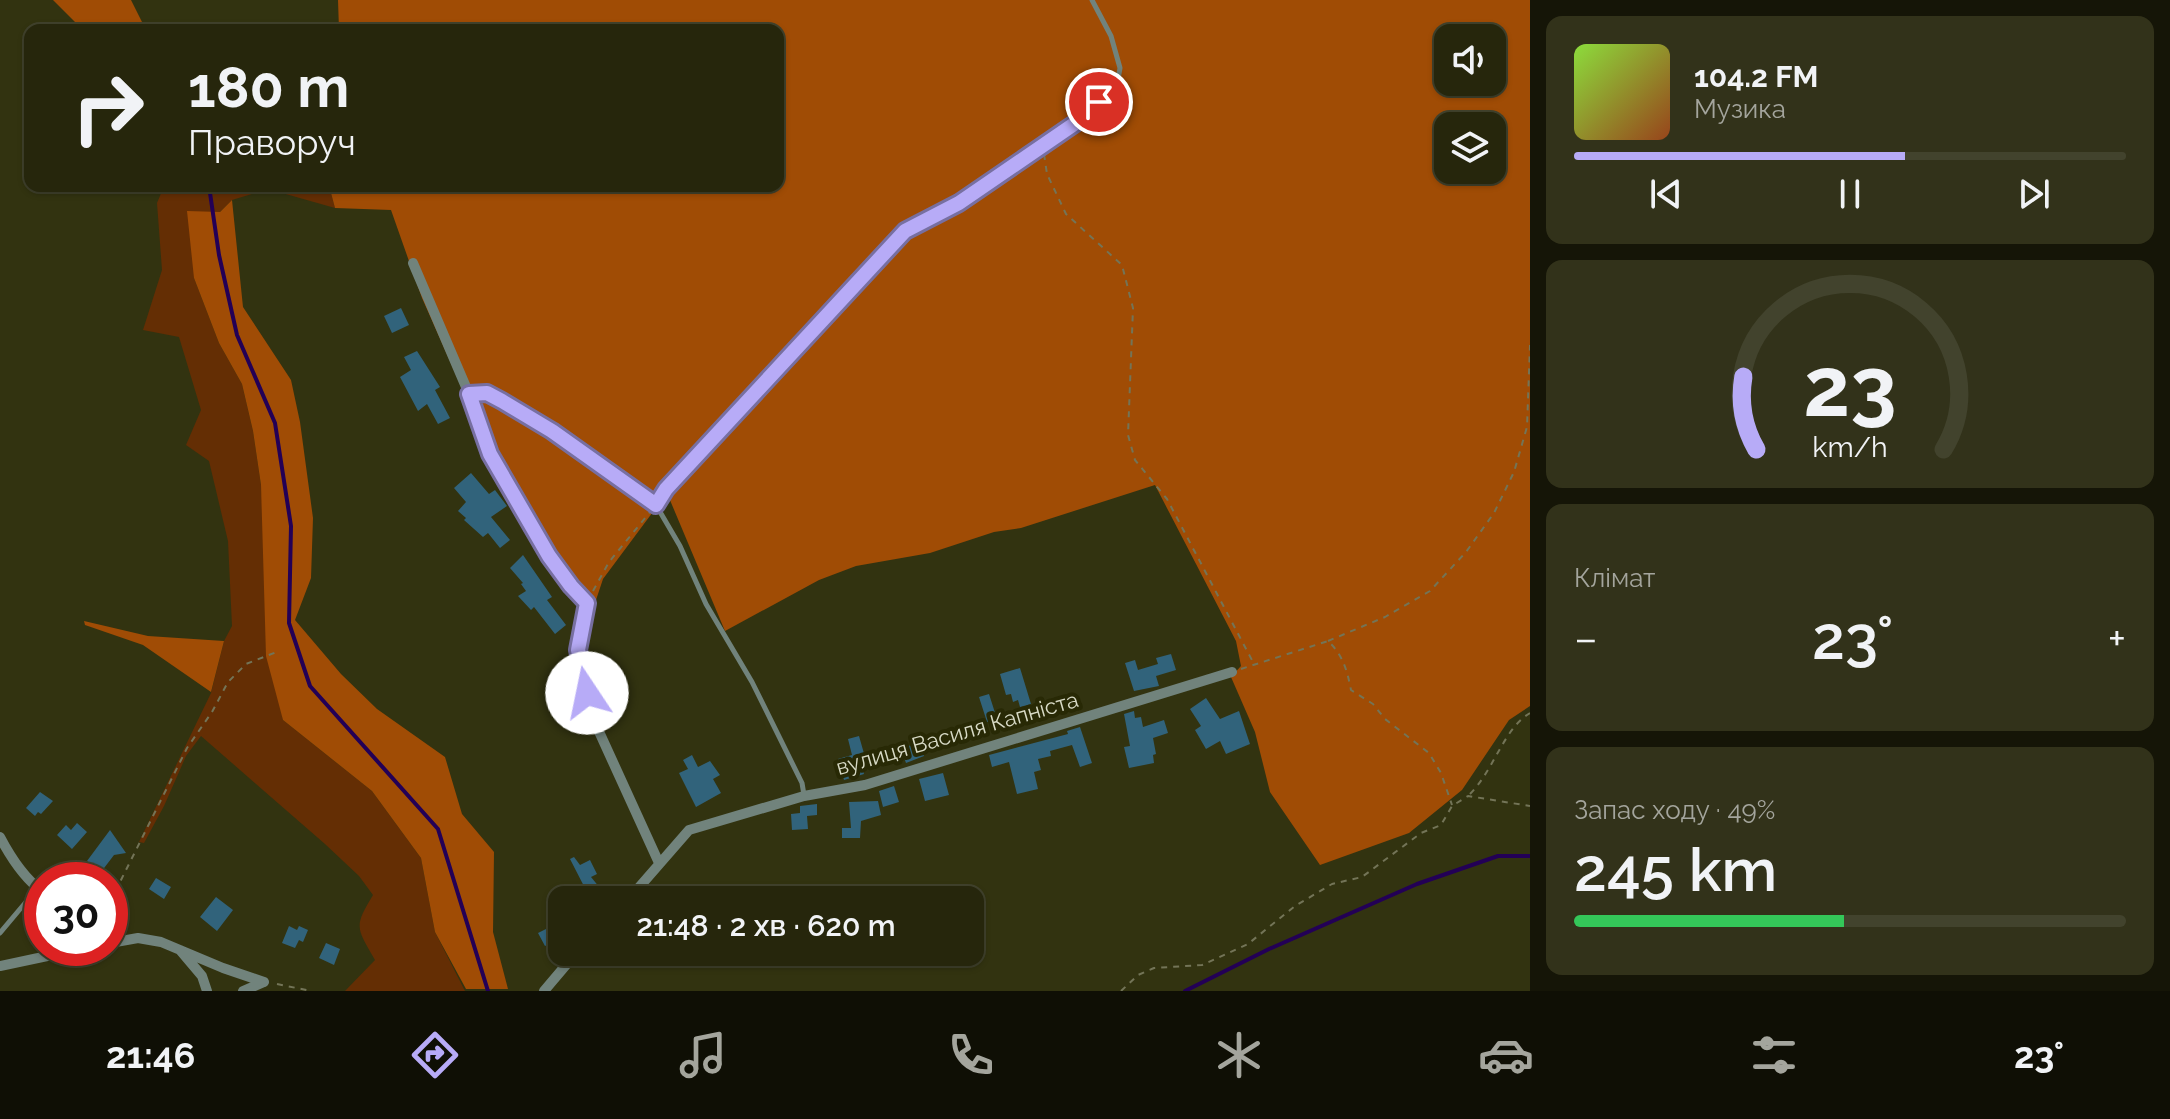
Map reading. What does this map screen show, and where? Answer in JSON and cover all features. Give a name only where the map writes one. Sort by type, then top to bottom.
[{"type":"street","points":[[413,263],[469,394],[490,454],[549,556],[587,603],[578,650],[591,714],[659,863]]},
{"type":"street","name":"вулиця Василя Капніста","points":[[640,886],[689,830],[804,796],[865,785],[1232,672]]},
{"type":"street","points":[[0,837],[9,855],[24,872]]},
{"type":"street","points":[[128,940],[138,938],[178,947],[223,968],[264,982]]},
{"type":"street","points":[[178,947],[202,976],[207,991]]},
{"type":"street","points":[[0,966],[24,961]]},
{"type":"street","points":[[544,991],[565,966]]},
{"type":"street","points":[[243,991],[264,982]]},
{"type":"lane","points":[[656,505],[666,489],[905,231],[959,203],[1080,120],[1117,85],[1120,68],[1111,36],[1092,0]]},
{"type":"lane","points":[[469,394],[487,393],[502,401],[552,431],[656,505],[680,546],[706,604],[752,682],[802,783],[804,796]]},
{"type":"lane","points":[[0,933],[24,904]]},
{"type":"path","points":[[1043,145],[1047,174],[1066,214],[1122,265],[1133,308],[1128,435],[1135,460],[1167,499],[1254,664]]},
{"type":"path","points":[[1232,672],[1328,641],[1385,617],[1430,591],[1466,552],[1494,513],[1514,472],[1527,427],[1530,345]]},
{"type":"path","points":[[587,603],[609,562],[656,505]]},
{"type":"path","points":[[1328,641],[1339,651],[1348,671],[1351,690],[1373,704],[1385,719],[1429,753],[1441,773],[1452,806]]},
{"type":"path","points":[[128,866],[187,748],[228,682],[246,664],[279,651]]},
{"type":"path","points":[[1121,991],[1138,975],[1154,968],[1202,965],[1248,944],[1295,906],[1332,884],[1362,877],[1421,833],[1441,825],[1452,806],[1481,783],[1511,729],[1520,718],[1530,713]]},
{"type":"path","points":[[1468,796],[1530,806]]},
{"type":"path","points":[[264,982],[311,991]]},
{"type":"shaded area","points":[[53,0],[131,0],[143,24],[77,24]]},
{"type":"shaded area","points":[[338,0],[1530,0],[1530,706],[1509,720],[1462,790],[1409,833],[1320,865],[1270,792],[1255,732],[1231,677],[1241,666],[1236,641],[1155,485],[930,553],[856,566],[819,580],[725,631],[667,493],[603,579],[586,630],[581,604],[546,556],[481,443],[465,395],[422,298],[391,210],[335,208],[333,192],[784,192],[784,24],[339,24]]},
{"type":"shaded area","points":[[162,192],[258,192],[232,200],[220,212],[194,278],[219,343],[242,384],[253,431],[283,720],[372,791],[421,858],[435,932],[465,991],[345,991],[375,960],[360,928],[362,915],[373,895],[359,876],[325,844],[201,736],[186,756],[144,843],[139,842],[211,693],[224,641],[232,626],[228,541],[209,461],[186,445],[201,410],[179,337],[143,330],[162,270],[157,203]]},
{"type":"shaded area","points":[[279,192],[333,192],[335,208]]},
{"type":"shaded area","points":[[232,200],[243,307],[291,380],[300,422],[313,518],[311,578],[295,620],[341,674],[377,709],[445,757],[462,814],[494,852],[493,932],[508,989],[466,989],[435,932],[421,858],[372,791],[283,720],[266,656],[261,485],[253,431],[242,384],[219,343],[194,278],[187,211],[220,212]]},
{"type":"shaded area","points":[[84,621],[148,636],[224,641],[211,692],[143,645],[85,625]]},
{"type":"building","points":[[401,308],[409,325],[392,333],[384,316]]},
{"type":"building","points":[[417,351],[440,387],[435,390],[450,418],[438,424],[427,404],[418,411],[400,377],[411,370],[404,357]]},
{"type":"building","points":[[471,473],[489,494],[495,490],[507,506],[491,517],[510,540],[500,548],[488,533],[483,537],[458,511],[466,502],[454,488]]},
{"type":"building","points":[[523,555],[552,597],[547,600],[566,625],[555,634],[534,607],[531,610],[518,596],[526,591],[510,568]]},
{"type":"building","points":[[1171,654],[1176,670],[1156,676],[1159,686],[1134,691],[1125,663],[1135,660],[1138,670],[1158,664],[1156,658]]},
{"type":"building","points":[[1020,668],[1031,704],[1020,707],[1018,700],[1013,702],[1011,694],[1006,695],[1000,674]]},
{"type":"building","points":[[989,694],[997,719],[987,722],[979,697]]},
{"type":"building","points":[[1206,698],[1220,719],[1239,711],[1250,744],[1226,754],[1220,741],[1206,749],[1195,730],[1201,726],[1190,709]]},
{"type":"building","points":[[1134,711],[1135,718],[1141,717],[1143,727],[1164,720],[1168,733],[1153,738],[1154,763],[1129,768],[1124,747],[1130,746],[1124,714]]},
{"type":"building","points":[[1080,727],[1092,763],[1080,767],[1072,745],[1050,751],[1051,756],[1038,759],[1041,770],[1034,772],[1038,789],[1017,794],[1009,762],[992,767],[989,755],[1068,734],[1067,731]]},
{"type":"building","points":[[859,736],[865,757],[860,759],[864,774],[844,780],[838,759],[852,755],[848,739]]},
{"type":"building","points":[[919,742],[924,756],[906,763],[901,749]]},
{"type":"building","points":[[692,755],[698,767],[710,761],[720,775],[713,779],[721,793],[696,807],[679,773],[688,769],[683,760]]},
{"type":"building","points":[[943,773],[949,795],[925,801],[919,779]]},
{"type":"building","points":[[894,786],[899,802],[883,807],[879,791]]},
{"type":"building","points":[[40,792],[53,801],[35,816],[26,808]]},
{"type":"building","points":[[878,801],[881,815],[861,821],[860,838],[842,838],[842,828],[851,828],[849,802]]},
{"type":"building","points":[[817,804],[817,815],[807,816],[808,829],[792,830],[791,814],[800,813],[800,806]]},
{"type":"building","points":[[77,823],[87,832],[72,849],[57,835],[66,825],[71,830]]},
{"type":"building","points":[[110,830],[126,853],[114,855],[109,862],[87,861]]},
{"type":"building","points":[[574,857],[580,865],[590,860],[597,874],[591,877],[598,886],[584,886],[570,859]]},
{"type":"building","points":[[156,878],[171,887],[164,899],[149,889]]},
{"type":"building","points":[[216,897],[233,910],[217,931],[200,917]]},
{"type":"building","points":[[289,926],[308,930],[303,942],[299,940],[295,948],[282,943]]},
{"type":"building","points":[[548,928],[548,944],[545,946],[538,933]]},
{"type":"building","points":[[326,943],[340,949],[334,965],[319,958]]},
{"type":"waterway","points":[[210,192],[219,255],[237,335],[275,423],[291,526],[289,623],[310,686],[438,829],[488,991]]},
{"type":"waterway","points":[[1185,991],[1269,949],[1417,884],[1498,856],[1530,856]]},
{"type":"route","points":[[587,693],[578,650],[587,603],[549,556],[490,454],[469,394],[487,393],[502,401],[552,431],[656,505],[666,489],[905,231],[959,203],[1080,120],[1099,102]]}]
